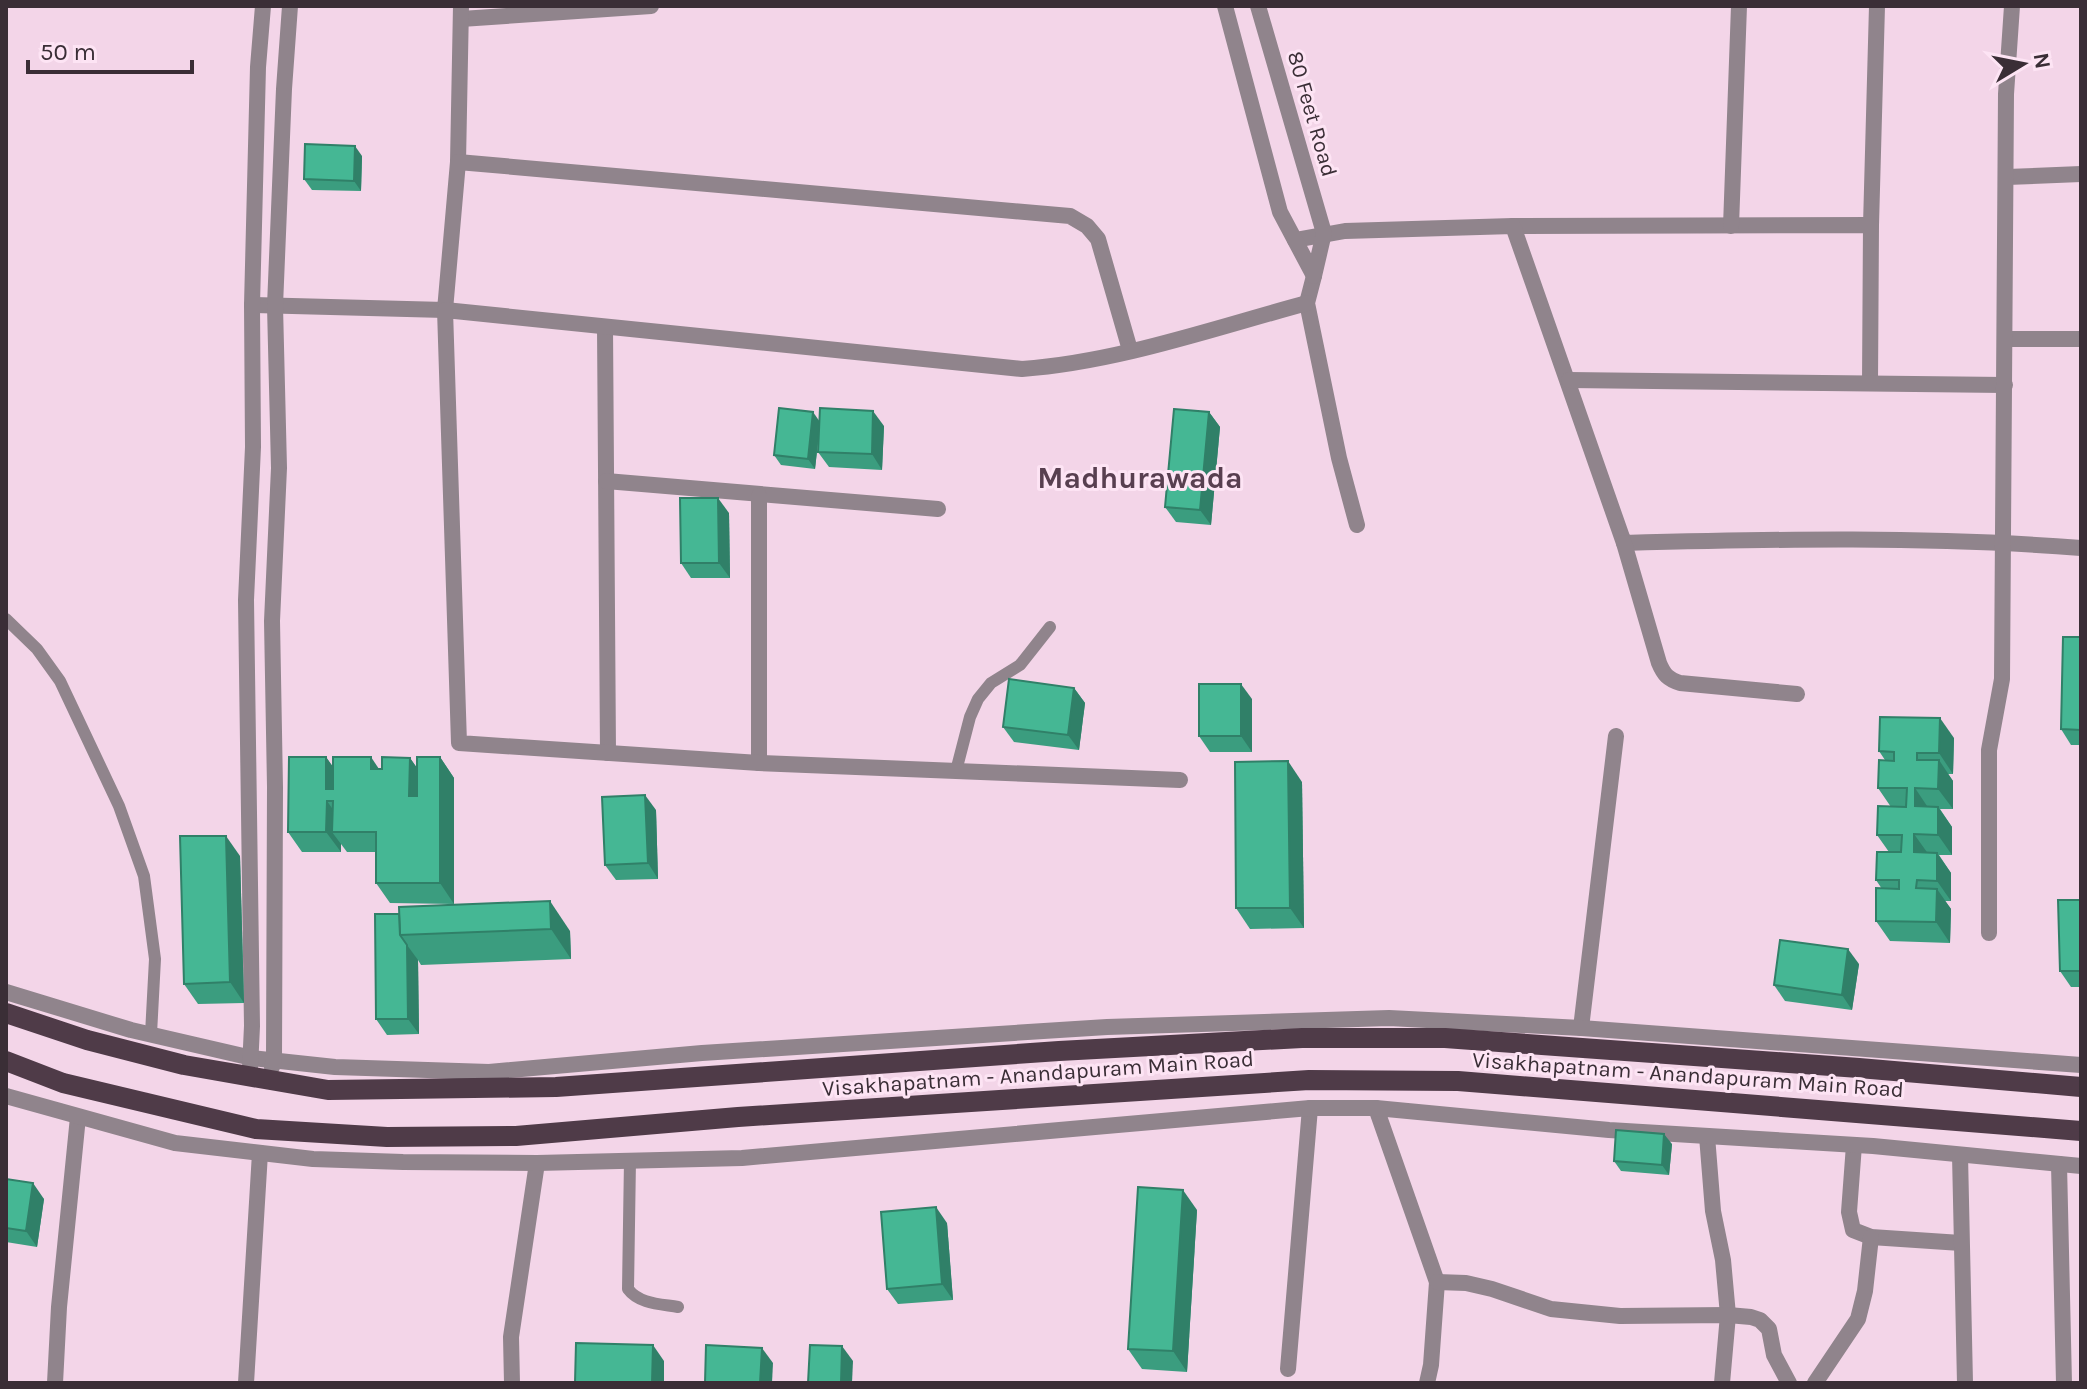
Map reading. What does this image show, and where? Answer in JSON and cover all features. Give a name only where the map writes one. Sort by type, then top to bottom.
[{"type":"main road","name":"Visakhapatnam - Anandapuram Main Road","points":[[6,1013],[87,1040],[184,1065],[256,1072],[328,1090],[556,1087],[1059,1051],[1302,1038],[1445,1038],[2081,1087]]},
{"type":"main road","name":"Visakhapatnam - Anandapuram Main Road","points":[[6,1061],[63,1083],[256,1129],[387,1137],[516,1136],[738,1117],[1309,1080],[1458,1081],[2081,1131]]},
{"type":"street","points":[[256,1072],[246,600],[253,447],[252,305],[258,67],[263,6]]},
{"type":"street","points":[[274,1060],[272,621],[279,468],[275,306],[290,6]]},
{"type":"street","points":[[651,6],[461,12],[458,162],[445,310],[459,743],[759,763],[1180,780]]},
{"type":"street","points":[[1225,6],[1280,212],[1314,276]]},
{"type":"street","name":"80 Feet Road","points":[[1258,6],[1324,233]]},
{"type":"street","points":[[1731,226],[1739,6]]},
{"type":"street","points":[[1870,383],[1877,6]]},
{"type":"street","points":[[1989,933],[1989,750],[2002,679],[2006,94],[2012,6]]},
{"type":"street","points":[[458,162],[1070,216],[1087,226],[1098,239],[1130,350]]},
{"type":"street","points":[[2007,177],[2081,174]]},
{"type":"street","points":[[1295,240],[1324,233],[1365,229],[1871,225]]},
{"type":"street","points":[[1513,226],[1624,543],[1663,673],[1670,680],[1680,683],[1797,694]]},
{"type":"street","points":[[1324,233],[1307,303],[1339,458],[1357,525]]},
{"type":"street","points":[[252,305],[445,310],[1022,369],[1051,367],[1130,350],[1307,303]]},
{"type":"street","points":[[605,327],[608,753]]},
{"type":"street","points":[[2005,339],[2081,339]]},
{"type":"street","points":[[1569,380],[2005,385]]},
{"type":"street","points":[[606,481],[938,509]]},
{"type":"street","points":[[759,496],[759,763]]},
{"type":"street","points":[[1624,543],[1746,540],[2002,542],[2081,548]]},
{"type":"street","points":[[1581,1028],[1616,736]]},
{"type":"street","points":[[6,992],[151,1034],[256,1072]]},
{"type":"street","points":[[256,1072],[274,1060],[335,1067],[489,1072],[702,1053],[1107,1027],[1389,1018],[1581,1028],[2081,1065]]},
{"type":"street","points":[[6,1096],[175,1143],[313,1159],[537,1163],[742,1158],[1310,1108],[1376,1108],[1609,1130],[1854,1145],[2081,1166]]},
{"type":"street","points":[[1288,1369],[1310,1108]]},
{"type":"street","points":[[1376,1108],[1437,1282],[1427,1383]]},
{"type":"street","points":[[55,1383],[59,1307],[78,1117]]},
{"type":"street","points":[[1707,1136],[1713,1211],[1723,1260],[1728,1315],[1722,1383]]},
{"type":"street","points":[[1854,1145],[1850,1222],[1853,1230],[1859,1235],[1871,1237],[1961,1243]]},
{"type":"street","points":[[246,1383],[260,1153]]},
{"type":"street","points":[[1960,1155],[1965,1383]]},
{"type":"street","points":[[512,1383],[511,1337],[537,1163]]},
{"type":"street","points":[[2059,1164],[2064,1383]]},
{"type":"street","points":[[1815,1383],[1858,1319],[1865,1291],[1871,1237]]},
{"type":"street","points":[[1437,1282],[1466,1283],[1492,1289],[1551,1309],[1620,1316],[1751,1317],[1765,1324],[1774,1355],[1789,1383]]},
{"type":"lane","points":[[6,619],[37,649],[60,681],[119,806],[144,876],[155,959],[151,1034]]},
{"type":"lane","points":[[956,771],[978,699],[991,683],[1020,665],[1050,627]]},
{"type":"lane","points":[[630,1160],[628,1289],[646,1302],[678,1307]]},
{"type":"building","points":[[305,144],[355,146],[354,181],[304,179]]},
{"type":"building","points":[[779,408],[813,412],[808,459],[774,455]]},
{"type":"building","points":[[820,408],[873,411],[872,454],[818,452]]},
{"type":"building","points":[[1174,409],[1209,412],[1200,510],[1165,507]]},
{"type":"building","points":[[680,498],[718,498],[719,563],[681,563]]},
{"type":"building","points":[[2063,637],[2081,637],[2081,730],[2061,729]]},
{"type":"building","points":[[1009,679],[1074,688],[1068,735],[1003,727]]},
{"type":"building","points":[[1199,684],[1241,684],[1241,736],[1199,736]]},
{"type":"building","points":[[1880,717],[1940,718],[1939,753],[1917,753],[1917,760],[1939,760],[1938,789],[1915,788],[1915,806],[1938,807],[1938,835],[1914,834],[1914,852],[1937,853],[1937,881],[1917,880],[1916,888],[1937,889],[1936,922],[1876,921],[1876,888],[1899,889],[1899,880],[1876,880],[1877,852],[1901,852],[1902,835],[1877,835],[1878,806],[1906,807],[1907,788],[1878,788],[1879,760],[1894,761],[1894,752],[1879,751]]},
{"type":"building","points":[[289,757],[326,757],[326,789],[333,789],[333,757],[371,757],[371,769],[382,769],[382,757],[410,758],[409,796],[417,796],[417,757],[440,757],[440,883],[376,883],[376,832],[332,832],[333,801],[327,801],[326,832],[288,832]]},
{"type":"building","points":[[1288,761],[1290,908],[1236,908],[1235,762]]},
{"type":"building","points":[[645,795],[648,863],[605,865],[602,797]]},
{"type":"building","points":[[180,836],[226,836],[230,982],[184,984]]},
{"type":"building","points":[[2058,900],[2081,900],[2081,971],[2060,971]]},
{"type":"building","points":[[550,901],[551,929],[400,935],[399,907]]},
{"type":"building","points":[[375,914],[399,914],[400,935],[407,945],[408,1019],[376,1019]]},
{"type":"building","points":[[1780,940],[1848,949],[1842,995],[1774,985]]},
{"type":"building","points":[[1616,1130],[1664,1134],[1662,1165],[1614,1161]]},
{"type":"building","points":[[6,1179],[33,1183],[26,1231],[6,1228]]},
{"type":"building","points":[[1138,1187],[1183,1190],[1173,1351],[1128,1349]]},
{"type":"building","points":[[936,1207],[942,1284],[887,1289],[881,1212]]},
{"type":"building","points":[[576,1343],[653,1345],[652,1383],[575,1383]]},
{"type":"building","points":[[706,1345],[762,1348],[760,1383],[705,1383]]},
{"type":"building","points":[[810,1345],[842,1346],[841,1383],[808,1383]]},
{"type":"district","name":"Madhurawada","points":[[1140,478]]}]
